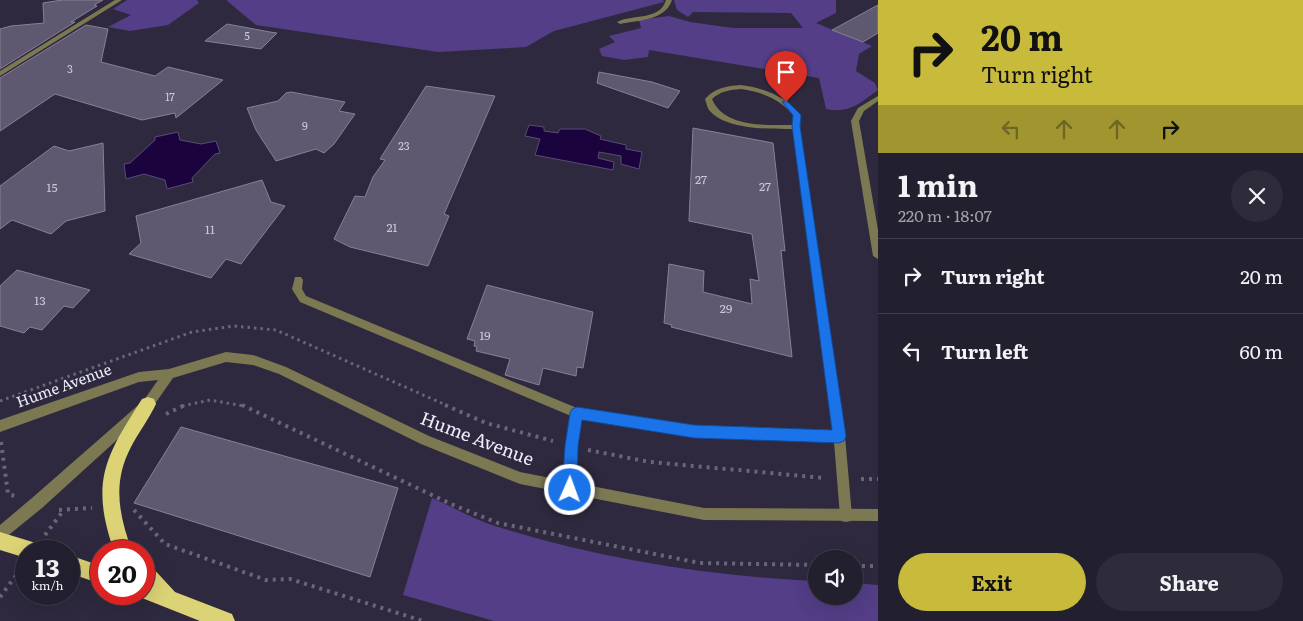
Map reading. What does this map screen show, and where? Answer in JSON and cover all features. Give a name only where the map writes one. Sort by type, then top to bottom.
[{"type":"highway","points":[[118,540],[113,525],[108,491],[119,449],[148,404]]},
{"type":"highway","points":[[0,541],[15,544]]},
{"type":"highway","points":[[155,584],[171,599]]},
{"type":"highway","points":[[155,593],[225,621]]},
{"type":"street","points":[[0,74],[119,0]]},
{"type":"street","points":[[620,22],[660,12],[667,6],[669,0]]},
{"type":"street","points":[[796,126],[755,126],[737,122],[715,112],[710,106],[708,99],[713,93],[732,87],[758,90],[786,102],[797,115],[796,126],[839,436],[846,516]]},
{"type":"street","points":[[878,98],[861,110],[855,121],[878,256]]},
{"type":"street","points":[[298,280],[297,289],[303,299],[577,413],[694,431],[839,436]]},
{"type":"street","name":"Hume Avenue","points":[[0,426],[139,377],[169,374],[226,357],[253,360],[282,370],[425,440],[520,478],[570,490],[704,514],[878,516]]},
{"type":"street","points":[[0,533],[37,503],[148,404],[169,374]]},
{"type":"street","points":[[570,490],[572,446],[577,413]]},
{"type":"path","points":[[0,401],[192,332],[224,325],[244,325],[276,330],[486,423],[572,446],[650,462],[747,472],[843,479],[878,479]]},
{"type":"path","points":[[164,415],[186,402],[205,399],[240,404],[450,504],[498,523],[700,563],[808,565]]},
{"type":"path","points":[[0,435],[8,494]]},
{"type":"path","points":[[127,503],[165,544],[266,580],[290,579],[423,621]]},
{"type":"path","points":[[41,540],[63,511]]},
{"type":"path","points":[[863,566],[878,566]]},
{"type":"path","points":[[0,597],[15,576]]},
{"type":"shaded area","points":[[127,0],[197,0],[199,3],[168,25],[130,31],[108,27],[131,15],[113,9]]},
{"type":"shaded area","points":[[226,0],[663,0],[664,2],[554,31],[526,47],[438,52],[256,25]]},
{"type":"shaded area","points":[[674,0],[836,0],[836,13],[816,23],[872,46],[859,54],[856,71],[875,83],[878,90],[848,109],[834,110],[826,109],[819,78],[649,50],[648,57],[624,60],[602,56],[599,49],[615,42],[609,36],[641,28],[639,20],[669,16],[690,22],[733,28],[803,28],[791,13],[693,12],[688,17],[677,10]]},
{"type":"shaded area","points":[[529,125],[544,127],[544,131],[558,133],[560,129],[585,129],[601,136],[600,139],[626,145],[626,149],[642,152],[639,169],[621,164],[621,156],[599,152],[598,158],[614,162],[613,170],[535,155],[540,139],[525,136]]},
{"type":"shaded area","points":[[178,132],[180,140],[201,144],[216,141],[220,153],[215,154],[192,178],[193,182],[167,189],[165,180],[144,174],[126,179],[124,164],[130,163],[155,140],[155,137]]},
{"type":"shaded area","points":[[432,498],[495,526],[534,538],[613,557],[735,575],[808,581],[808,605],[863,605],[863,584],[878,585],[878,621],[494,621],[403,595]]},
{"type":"building","points":[[62,0],[103,0],[94,5],[97,6],[71,22],[75,22],[0,69],[0,29],[44,23],[43,3]]},
{"type":"building","points":[[878,5],[878,33],[863,42],[832,30]]},
{"type":"building","points":[[227,24],[277,33],[261,49],[205,41]]},
{"type":"building","points":[[86,25],[108,29],[101,62],[155,76],[168,67],[223,80],[176,118],[175,113],[142,120],[55,94],[0,131],[0,78]]},
{"type":"building","points":[[599,72],[652,82],[680,91],[668,108],[597,83]]},
{"type":"building","points":[[426,86],[495,96],[444,214],[449,216],[428,266],[350,247],[334,239],[355,196],[365,197],[373,177],[385,160],[380,159]]},
{"type":"building","points":[[291,92],[345,102],[339,111],[355,114],[334,144],[324,153],[316,149],[276,161],[256,130],[247,108],[278,101],[286,93]]},
{"type":"building","points":[[693,128],[773,143],[785,251],[781,250],[792,357],[671,327],[672,325],[664,323],[669,264],[704,271],[703,292],[752,304],[750,279],[759,281],[752,234],[689,221]]},
{"type":"building","points":[[103,143],[105,211],[66,221],[51,234],[12,220],[0,229],[0,186],[54,146],[69,151]]},
{"type":"building","points":[[262,180],[271,202],[285,206],[241,264],[226,259],[211,278],[129,254],[141,243],[136,216]]},
{"type":"building","points":[[17,270],[90,290],[73,308],[64,306],[42,330],[30,327],[24,333],[0,326],[0,286]]},
{"type":"building","points":[[487,285],[593,312],[583,368],[577,367],[576,376],[543,368],[539,385],[505,375],[510,359],[476,351],[475,341],[467,339]]},
{"type":"building","points":[[181,427],[398,488],[370,577],[134,503]]},
{"type":"route","points":[[570,490],[572,446],[577,413],[694,431],[839,436],[796,126],[797,115],[786,102]]}]
